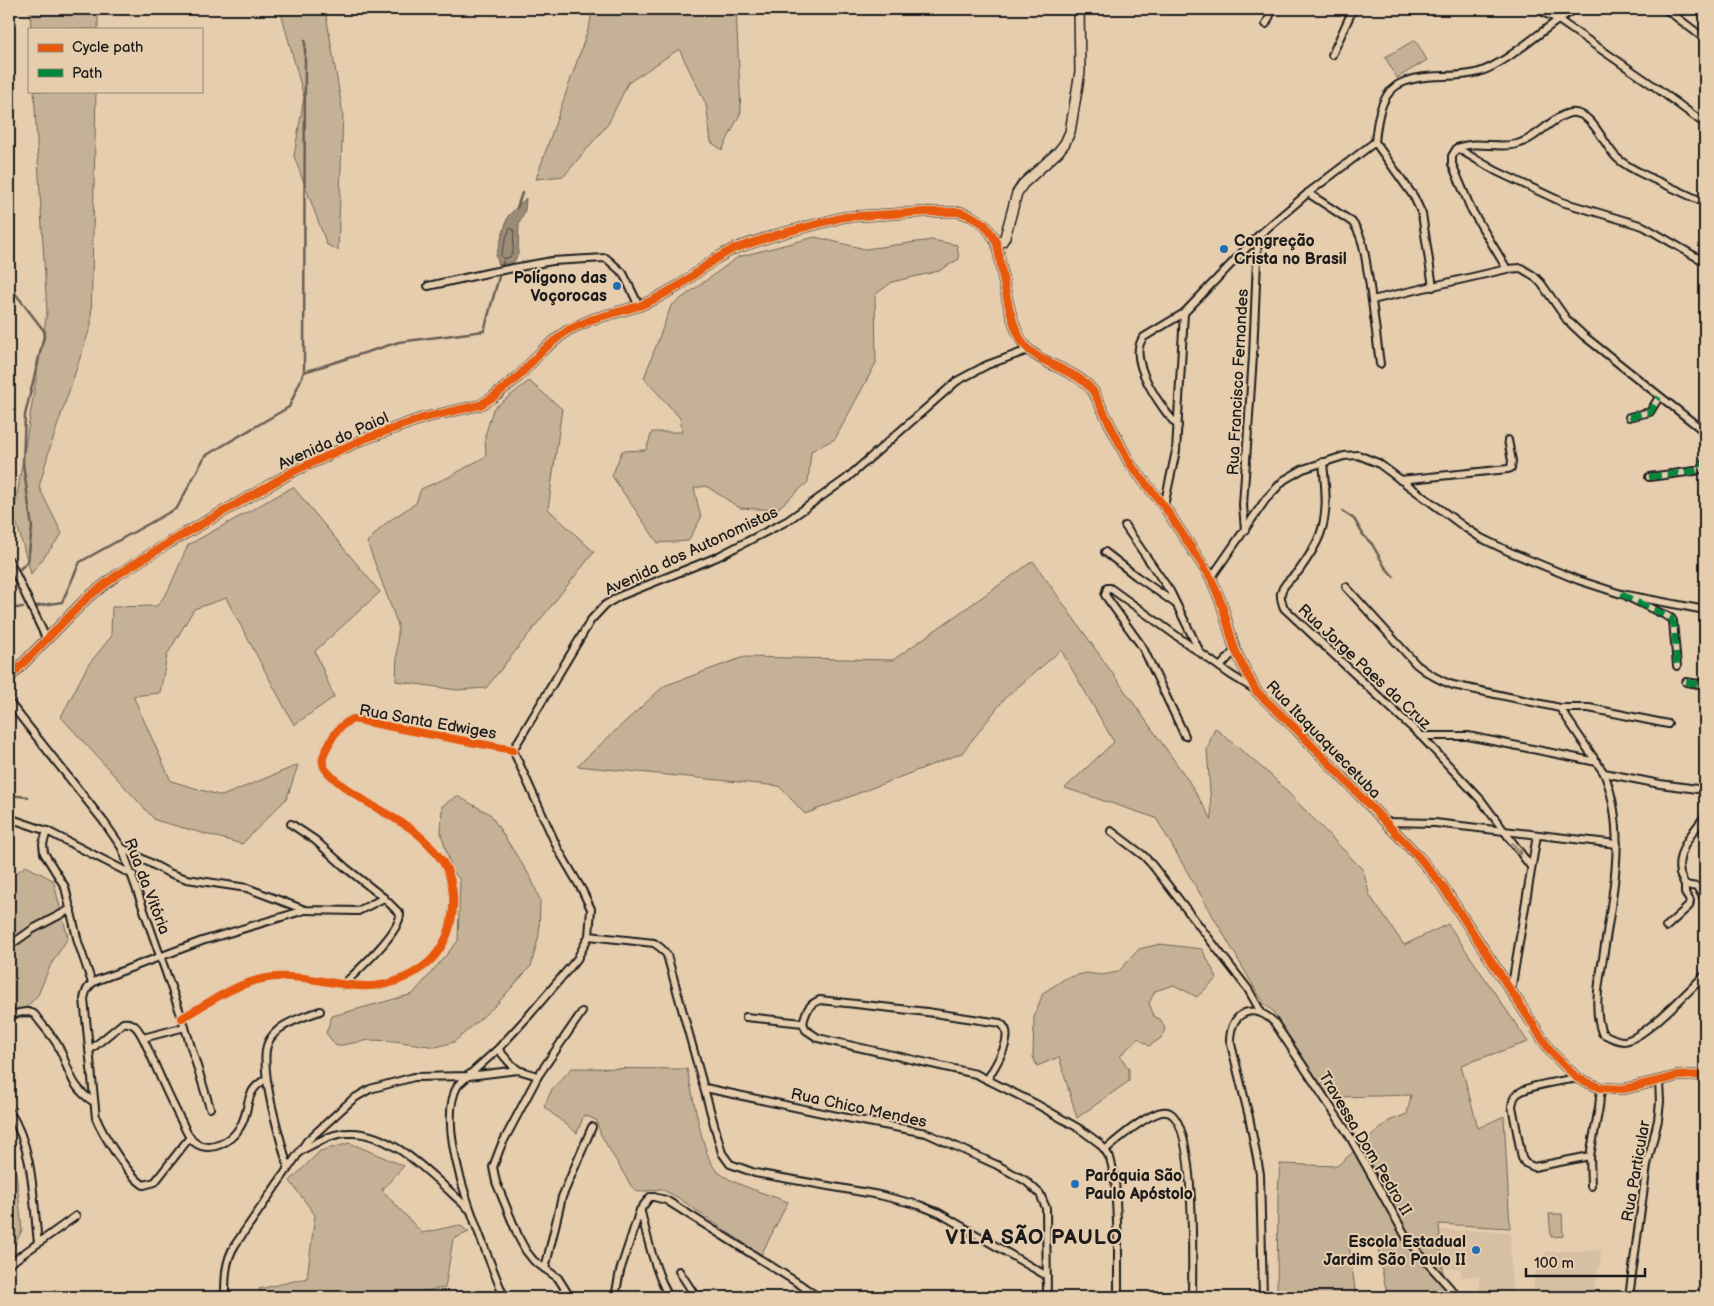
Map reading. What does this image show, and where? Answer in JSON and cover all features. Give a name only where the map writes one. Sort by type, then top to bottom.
[{"type":"street","points":[[1028,350],[1022,342],[1008,303],[997,244],[1002,242],[1005,237],[1017,193],[1023,184],[1058,152],[1070,132],[1080,72],[1080,9]]},
{"type":"street","points":[[1266,24],[1273,9]]},
{"type":"street","points":[[1332,55],[1353,9]]},
{"type":"street","points":[[1537,9],[1557,19],[1705,124]]},
{"type":"street","points":[[1433,287],[1422,214],[1414,197],[1375,142],[1379,112],[1386,99],[1396,87],[1417,79],[1464,76],[1480,71],[1517,50],[1557,19],[1575,9]]},
{"type":"street","points":[[1666,9],[1705,39]]},
{"type":"street","points":[[1507,269],[1471,209],[1452,164],[1452,156],[1457,148],[1473,144],[1499,146],[1518,144],[1539,133],[1560,117],[1569,113],[1576,114],[1592,123],[1616,157],[1627,166],[1705,203]]},
{"type":"street","points":[[1178,426],[1165,413],[1143,371],[1138,348],[1139,342],[1184,313],[1258,236],[1308,193],[1375,142]]},
{"type":"street","points":[[1457,148],[1496,170],[1562,202],[1643,226],[1705,262]]},
{"type":"street","points":[[1308,193],[1352,222],[1357,229],[1364,250],[1380,364]]},
{"type":"street","name":"Avenida do Paiol","points":[[9,678],[87,598],[105,584],[222,511],[294,471],[364,439],[423,418],[480,405],[517,378],[543,350],[568,330],[593,319],[640,306],[680,285],[715,259],[733,249],[779,234],[844,217],[924,212],[960,212],[971,216],[984,224],[997,244]]},
{"type":"street","name":"Rua Francisco Fernandes","points":[[1245,530],[1243,505],[1253,356],[1258,236]]},
{"type":"street","points":[[428,286],[552,261],[606,258],[623,274],[640,306]]},
{"type":"street","points":[[1372,300],[1507,269],[1521,268],[1541,283],[1567,320],[1584,336],[1705,432]]},
{"type":"street","points":[[1164,506],[1176,451],[1184,313]]},
{"type":"street","name":"Rua Itaquaquecetuba","points":[[1028,350],[1085,382],[1102,407],[1130,464],[1164,506],[1211,578],[1222,605],[1235,650],[1256,691],[1296,729],[1386,822],[1441,884],[1551,1052],[1577,1078],[1601,1088],[1624,1089],[1678,1076],[1705,1076]]},
{"type":"street","name":"Avenida dos Autonomistas","points":[[513,750],[590,620],[605,606],[620,596],[729,551],[787,521],[846,478],[957,380],[987,364],[1028,350]]},
{"type":"street","points":[[1629,417],[1650,412],[1659,397]]},
{"type":"street","points":[[1400,480],[1511,468],[1512,461],[1508,440]]},
{"type":"street","points":[[1211,578],[1276,487],[1302,469],[1344,456],[1358,455],[1378,463],[1481,538],[1510,552],[1578,580],[1621,594],[1705,610]]},
{"type":"street","name":"Rua Jorge Paes da Cruz","points":[[1323,462],[1326,515],[1314,549],[1299,570],[1284,586],[1281,594],[1284,608],[1421,736],[1481,800],[1531,867]]},
{"type":"street","points":[[1649,477],[1695,471],[1705,462]]},
{"type":"street","points":[[1125,526],[1170,591],[1199,651]]},
{"type":"street","points":[[1105,552],[1177,604]]},
{"type":"street","points":[[9,560],[47,640]]},
{"type":"street","points":[[1346,587],[1428,675],[1453,685],[1560,708],[1589,708],[1668,724]]},
{"type":"street","points":[[1186,736],[1143,648],[1105,595],[1105,590],[1110,588],[1256,691]]},
{"type":"street","points":[[1621,594],[1671,618],[1674,625],[1677,666]]},
{"type":"street","points":[[1220,667],[1235,650]]},
{"type":"street","points":[[1686,682],[1705,684]]},
{"type":"street","name":"Rua da Vitória","points":[[9,702],[104,822],[122,848],[182,1018],[210,1108]]},
{"type":"street","points":[[1560,708],[1604,773],[1609,785],[1613,806],[1617,844],[1614,886],[1599,983],[1597,1020],[1602,1033],[1614,1039],[1624,1041],[1635,1038],[1659,1020],[1705,975]]},
{"type":"street","name":"Rua Santa Edwiges","points":[[182,1018],[244,984],[264,979],[280,977],[359,987],[388,985],[414,973],[432,960],[443,944],[451,923],[452,886],[447,869],[438,855],[409,827],[352,794],[328,773],[323,761],[324,754],[332,739],[347,722],[354,719],[513,750]]},
{"type":"street","points":[[1421,736],[1468,736],[1597,762]]},
{"type":"street","points":[[504,1297],[470,1210],[454,1153],[451,1122],[454,1092],[458,1085],[498,1049],[577,958],[589,936],[591,909],[558,849],[513,750]]},
{"type":"street","points":[[1604,773],[1660,784],[1705,790]]},
{"type":"street","points":[[1666,927],[1689,906],[1690,901],[1685,893],[1685,885],[1680,874],[1682,852],[1705,816]]},
{"type":"street","points":[[9,818],[47,831],[133,875]]},
{"type":"street","points":[[1386,822],[1435,822],[1617,844]]},
{"type":"street","points":[[291,824],[315,840],[399,912],[400,919],[393,932],[343,985]]},
{"type":"street","points":[[47,831],[43,844],[44,853],[65,887],[78,942],[92,983]]},
{"type":"street","points":[[1111,831],[1144,856],[1153,866],[1248,989],[1261,1012]]},
{"type":"street","points":[[1511,993],[1536,835]]},
{"type":"street","points":[[122,848],[169,873],[187,879],[247,888],[305,910]]},
{"type":"street","points":[[1685,885],[1697,888],[1704,898]]},
{"type":"street","points":[[190,1137],[155,1182],[144,1185],[134,1178],[100,1130],[94,1102],[84,999],[86,991],[92,983],[202,941],[305,910],[358,910],[384,898]]},
{"type":"street","points":[[9,946],[33,929],[71,909]]},
{"type":"street","points":[[589,936],[654,943],[667,954],[722,1153],[730,1164],[754,1173],[879,1195],[919,1205],[938,1213],[1047,1276]]},
{"type":"street","points":[[987,1080],[1004,1051],[1007,1030],[1000,1023],[845,1002],[820,1000],[808,1007],[803,1023],[806,1030],[818,1038],[966,1071],[1038,1105],[1080,1129],[1105,1150],[1110,1158],[1115,1178],[1118,1233],[1118,1297]]},
{"type":"street","points":[[288,1168],[266,1079],[266,1048],[278,1030],[320,1011]]},
{"type":"street","points":[[1261,1012],[1254,1011],[1239,1017],[1230,1032],[1230,1040],[1249,1117],[1260,1174],[1263,1297]]},
{"type":"street","points":[[9,1015],[26,1012],[32,1013],[55,1041],[75,1086],[94,1102]]},
{"type":"street","points":[[570,1297],[558,1278],[534,1261],[526,1251],[496,1182],[493,1166],[501,1146],[538,1076],[582,1012]]},
{"type":"street","name":"Travessa Dom Pedro II","points":[[1261,1012],[1274,1022],[1349,1136],[1409,1242],[1458,1297]]},
{"type":"street","points":[[746,1017],[803,1023]]},
{"type":"street","points":[[90,1050],[123,1023],[127,1022],[136,1026],[190,1137],[199,1145],[207,1147],[226,1142],[234,1136],[241,1126],[249,1094],[254,1087],[266,1079]]},
{"type":"street","points":[[143,1038],[185,1027]]},
{"type":"street","points":[[498,1049],[518,1070]]},
{"type":"street","points":[[225,1297],[226,1267],[229,1254],[307,1141],[353,1099],[370,1089],[414,1077],[470,1076],[518,1070],[538,1076]]},
{"type":"street","points":[[1577,1078],[1526,1089],[1516,1095],[1512,1106],[1524,1163],[1534,1167],[1590,1156]]},
{"type":"street","name":"Rua Particular","points":[[1629,1297],[1647,1165],[1658,1120],[1660,1080]]},
{"type":"street","name":"Rua Chico Mendes","points":[[704,1088],[926,1133],[997,1165],[1026,1181],[1040,1194],[1046,1208],[1047,1297]]},
{"type":"street","points":[[1591,1186],[1590,1156],[1601,1088]]},
{"type":"street","points":[[9,1111],[21,1134],[27,1151],[38,1243]]},
{"type":"street","points":[[1105,1150],[1137,1125],[1158,1112],[1172,1114],[1178,1122],[1188,1159],[1192,1297]]},
{"type":"street","points":[[545,1269],[562,1197],[592,1128]]},
{"type":"street","points":[[302,1150],[332,1136],[347,1132],[372,1135],[402,1150],[470,1210]]},
{"type":"street","points":[[615,1297],[620,1270],[640,1210],[650,1197],[666,1200],[818,1297]]},
{"type":"street","points":[[640,1210],[649,1245],[663,1286],[669,1297]]},
{"type":"street","points":[[9,1264],[76,1216]]},
{"type":"street","points":[[679,1271],[696,1297]]},
{"type":"shaded area","points":[[30,9],[98,9],[98,28],[31,28]]},
{"type":"shaded area","points":[[280,9],[325,9],[343,114],[338,250],[327,245],[294,156],[304,97]]},
{"type":"shaded area","points":[[592,9],[736,9],[741,112],[722,150],[711,142],[706,104],[679,49],[628,83],[608,124],[564,176],[536,179],[590,24]]},
{"type":"shaded area","points":[[1415,40],[1427,60],[1397,78],[1385,57]]},
{"type":"shaded area","points":[[34,92],[96,92],[91,325],[39,487],[62,534],[31,574],[14,514],[47,312]]},
{"type":"shaded area","points":[[815,237],[865,249],[932,240],[957,245],[959,259],[939,271],[892,282],[875,295],[876,363],[835,439],[811,451],[808,482],[776,510],[740,508],[706,486],[694,488],[701,518],[688,541],[658,543],[612,476],[622,451],[646,450],[652,432],[682,432],[680,418],[644,378],[671,306],[738,257]]},
{"type":"shaded area","points":[[529,381],[562,409],[548,509],[594,552],[486,688],[457,690],[396,681],[398,625],[367,542],[386,523],[416,503],[421,489],[451,476],[486,456],[485,436],[493,409]]},
{"type":"shaded area","points":[[293,487],[380,592],[315,651],[334,697],[294,725],[226,598],[194,609],[167,655],[160,693],[133,696],[171,781],[222,796],[298,765],[287,798],[242,844],[155,820],[61,717],[88,665],[111,637],[112,607],[157,606],[168,591],[188,545]]},
{"type":"shaded area","points":[[1033,561],[1188,780],[1212,820],[1207,749],[1215,728],[1274,778],[1363,870],[1370,896],[1404,945],[1448,924],[1528,1042],[1461,1065],[1478,1128],[1504,1116],[1510,1228],[1439,1224],[1445,1297],[1389,1297],[1377,1243],[1349,1244],[1356,1297],[1277,1297],[1280,1164],[1337,1166],[1389,1121],[1407,1114],[1411,1095],[1340,1097],[1326,1092],[1272,1010],[1264,1004],[1156,818],[1065,788],[1114,742],[1061,650],[1005,698],[962,753],[805,814],[779,786],[577,766],[664,686],[744,657],[893,660]]},
{"type":"shaded area","points":[[457,796],[490,814],[531,878],[540,900],[539,935],[531,966],[496,1005],[454,1042],[436,1047],[394,1041],[370,1040],[336,1046],[326,1033],[332,1016],[413,994],[458,941],[460,880],[452,870],[441,833],[442,806]]},
{"type":"shaded area","points":[[26,866],[53,880],[68,938],[50,966],[38,995],[9,1026],[9,878]]},
{"type":"shaded area","points":[[1160,944],[1202,949],[1217,978],[1197,997],[1174,985],[1155,991],[1149,1003],[1154,1016],[1161,1020],[1165,1029],[1161,1038],[1149,1046],[1138,1038],[1120,1056],[1129,1069],[1129,1081],[1077,1118],[1059,1057],[1037,1066],[1033,1057],[1034,1017],[1043,993],[1066,978],[1086,973],[1102,975],[1118,972],[1139,949]]},
{"type":"shaded area","points":[[572,1068],[687,1069],[707,1153],[717,1171],[741,1185],[788,1202],[761,1255],[677,1197],[661,1189],[638,1192],[631,1186],[601,1135],[596,1120],[584,1115],[577,1133],[544,1107],[552,1089]]},
{"type":"shaded area","points":[[350,1143],[404,1166],[382,1190],[422,1233],[459,1225],[469,1232],[453,1239],[445,1288],[420,1291],[408,1297],[260,1297],[259,1289],[307,1278],[315,1215],[290,1181],[320,1151]]},
{"type":"shaded area","points":[[9,1146],[14,1151],[22,1230],[13,1248],[9,1251]]},
{"type":"shaded area","points":[[1549,1214],[1562,1214],[1563,1236],[1551,1237]]},
{"type":"shaded area","name":"Escola Estadual Jardim São Paulo II","points":[[1442,1230],[1510,1232],[1512,1297],[1480,1297],[1479,1276],[1461,1277],[1461,1269],[1441,1268]]},
{"type":"shaded area","points":[[1602,1250],[1593,1297],[1533,1297],[1535,1272],[1546,1268],[1545,1252]]},
{"type":"water","points":[[526,198],[525,210],[519,224],[518,254],[514,262],[499,265],[496,256],[508,216]]},
{"type":"waterway","points":[[9,48],[14,9]]},
{"type":"waterway","points":[[304,372],[305,40]]},
{"type":"waterway","points":[[517,208],[522,193]]},
{"type":"waterway","points":[[37,606],[62,602],[80,562],[177,508],[205,456],[289,407],[304,372],[399,342],[484,331],[503,262]]},
{"type":"waterway","points":[[9,277],[11,288],[45,332],[25,415],[23,463],[32,528],[28,561],[20,569]]},
{"type":"waterway","points":[[1342,511],[1354,519],[1364,536],[1372,544],[1385,567],[1394,577]]},
{"type":"waterway","points":[[9,609],[23,607]]},
{"type":"waterway","points":[[9,795],[28,797]]},
{"type":"marked path","points":[[1629,417],[1650,412],[1659,397]]},
{"type":"marked path","points":[[1649,477],[1695,471],[1700,469],[1705,462]]},
{"type":"marked path","points":[[1621,594],[1671,618],[1674,625],[1677,666]]},
{"type":"marked path","points":[[1686,682],[1705,685]]},
{"type":"cycle path","points":[[9,678],[87,598],[117,575],[167,544],[294,471],[364,439],[423,418],[480,405],[517,378],[543,350],[568,330],[593,319],[653,300],[680,285],[715,259],[733,249],[779,234],[844,217],[924,212],[960,212],[984,224],[997,244],[1011,316],[1022,342],[1037,356],[1070,373],[1093,391],[1130,464],[1164,506],[1211,578],[1222,605],[1235,650],[1256,691],[1296,729],[1418,856],[1441,884],[1551,1052],[1577,1078],[1601,1088],[1624,1089],[1678,1076],[1705,1076]]},
{"type":"cycle path","points":[[182,1018],[233,989],[267,978],[288,977],[365,986],[384,984],[403,978],[424,966],[441,947],[450,928],[453,904],[452,886],[447,869],[434,850],[415,832],[353,794],[325,769],[323,764],[324,754],[334,735],[343,725],[353,719],[513,750]]},
{"type":"place","name":"Congreção Crista no Brasil","points":[[1224,249]]},
{"type":"place","name":"Polígono das Voçorocas","points":[[617,286]]},
{"type":"place","name":"Paróquia São Paulo Apóstolo","points":[[1075,1184]]},
{"type":"place","name":"Escola Estadual Jardim São Paulo II","points":[[1476,1250]]},
{"type":"district","name":"VILA SÃO PAULO","points":[[1034,1237]]}]
